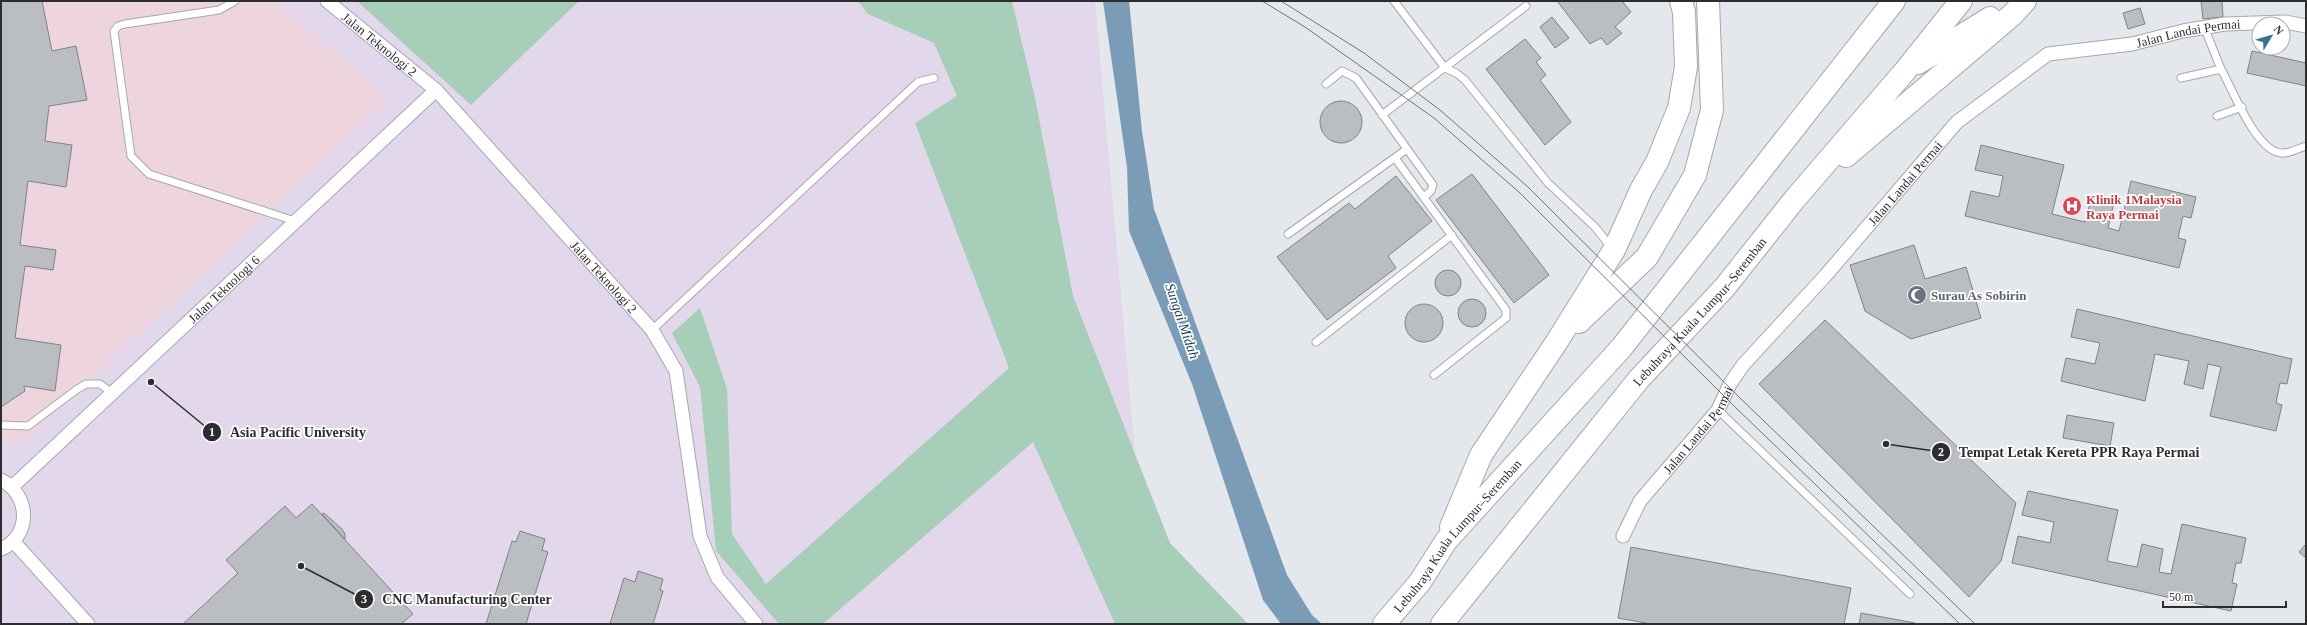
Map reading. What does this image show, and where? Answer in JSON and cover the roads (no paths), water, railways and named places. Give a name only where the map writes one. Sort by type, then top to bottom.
[{"type":"highway","points":[[1446,541],[1481,455],[1556,343],[1614,250],[1640,190],[1657,162],[1679,108],[1686,67],[1684,12],[1681,1]]},
{"type":"highway","name":"Lebuhraya Kuala Lumpur–Seremban","points":[[1384,624],[1420,582],[1446,541],[1622,347],[1894,1]]},
{"type":"highway","name":"Lebuhraya Kuala Lumpur–Seremban","points":[[1442,624],[1639,379],[1725,287],[1794,200],[1904,71],[1960,2]]},
{"type":"highway","points":[[1556,343],[1647,257],[1695,175],[1712,110],[1709,3]]},
{"type":"highway","points":[[1904,71],[1977,27],[2017,6]]},
{"type":"highway","points":[[1794,200],[2017,6]]},
{"type":"street","name":"Jalan Teknologi 2","points":[[327,1],[436,90],[652,330],[676,371],[700,536],[717,576],[756,624]]},
{"type":"street","name":"Jalan Landai Permai","points":[[1623,536],[1640,501],[1718,410],[1730,384],[1742,365],[1826,275],[1957,122],[2048,54],[2132,44],[2204,27],[2285,22],[2306,26]]},
{"type":"street","name":"Jalan Teknologi 6","points":[[6,484],[112,393],[436,90]]},
{"type":"street","points":[[1,549],[13,541],[22,527],[24,510],[18,494],[6,484]]},
{"type":"street","points":[[13,541],[88,624]]},
{"type":"lane","points":[[235,1],[219,10],[125,24],[118,26],[114,31],[131,156],[149,174],[295,222]]},
{"type":"lane","points":[[1394,1],[1445,68],[1456,72],[1465,80],[1548,183],[1595,227],[1614,250]]},
{"type":"lane","points":[[1382,115],[1526,6]]},
{"type":"lane","points":[[2204,27],[2221,69],[2257,137],[2269,149],[2283,154],[2306,146]]},
{"type":"lane","points":[[2181,78],[2221,69]]},
{"type":"lane","points":[[1326,84],[1342,72],[1356,78],[1433,185],[1424,197]]},
{"type":"lane","points":[[652,330],[918,82],[934,78]]},
{"type":"lane","points":[[2217,116],[2242,107]]},
{"type":"lane","points":[[1288,234],[1407,149]]},
{"type":"lane","points":[[1395,158],[1502,304],[1506,318],[1434,375]]},
{"type":"lane","points":[[1316,342],[1452,235]]},
{"type":"lane","points":[[1,425],[28,426],[86,384],[100,384],[112,393]]},
{"type":"lane","points":[[1718,410],[1910,594]]},
{"type":"water","name":"Sungai Midah","points":[[1103,1],[1129,1],[1142,131],[1154,209],[1287,575],[1312,615],[1322,624],[1281,624],[1263,600],[1192,384],[1129,231],[1127,167]]},
{"type":"tram line","points":[[1262,1],[1305,27],[1434,118],[1520,193],[1733,405],[1960,624]]},
{"type":"tram line","points":[[1281,1],[1364,53],[1440,110],[1528,187],[1740,398],[1975,624]]},
{"type":"place","name":"Klinik 1Malaysia Raya Permai","points":[[2072,206]]},
{"type":"place","name":"Surau As Sobirin","points":[[1917,295]]},
{"type":"place","name":"Asia Pacific University","points":[[151,382]]},
{"type":"place","name":"Tempat Letak Kereta PPR Raya Permai","points":[[1886,444]]},
{"type":"place","name":"CNC Manufacturing Center","points":[[301,566]]}]
